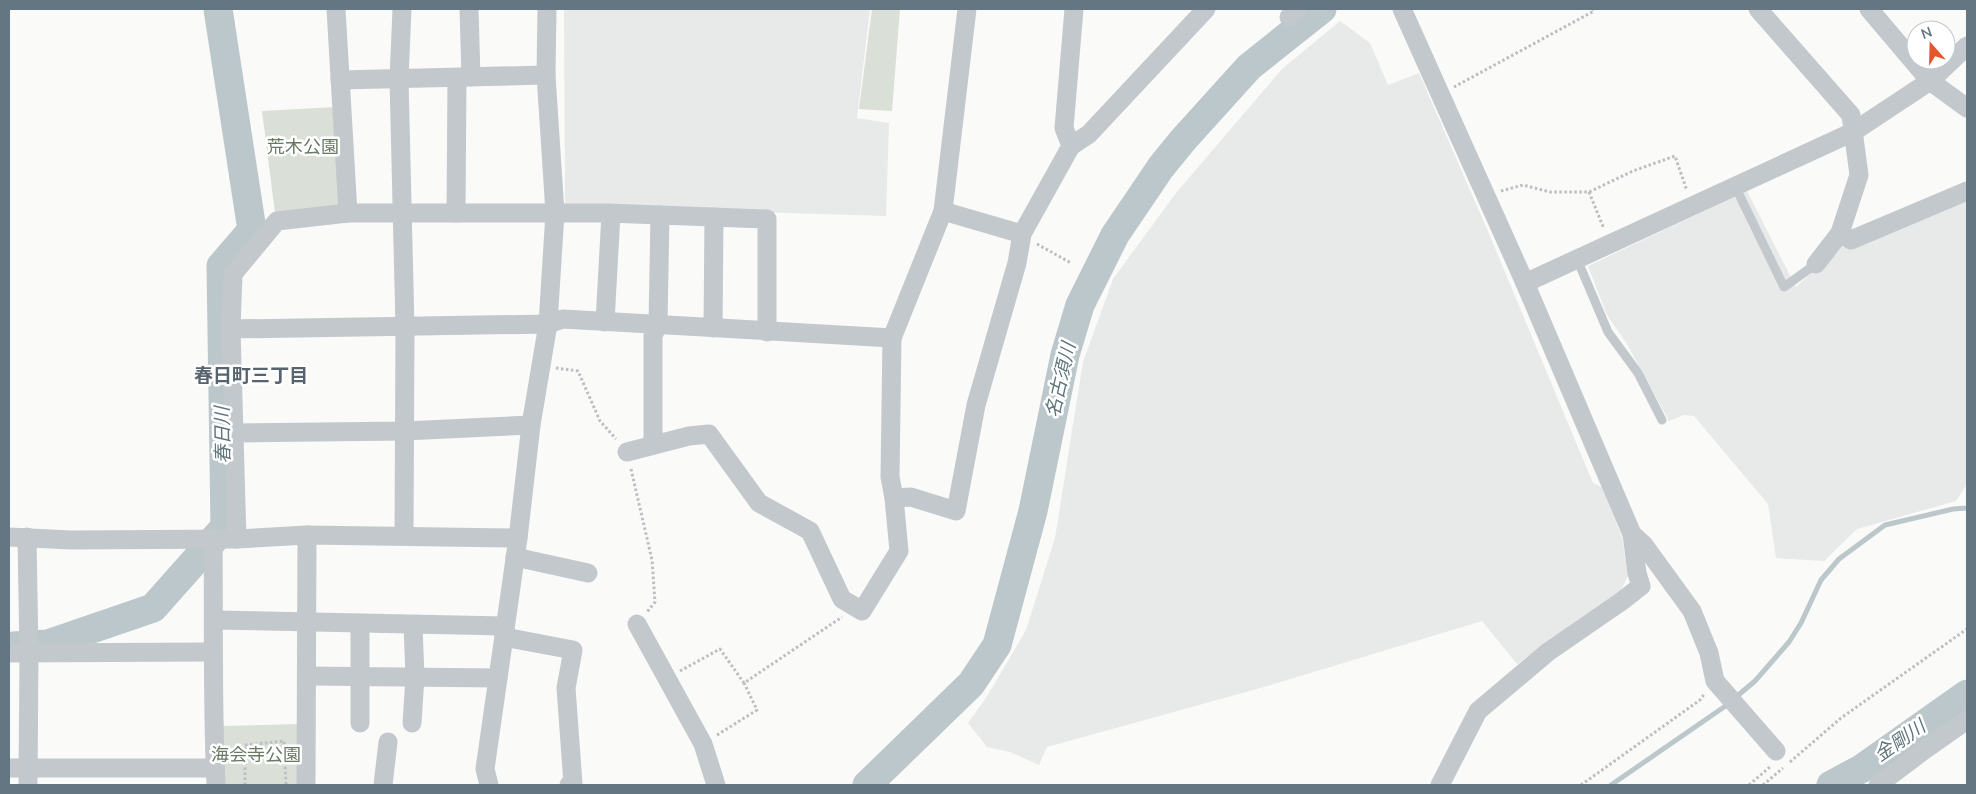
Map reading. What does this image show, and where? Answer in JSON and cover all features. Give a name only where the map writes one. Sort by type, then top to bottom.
[{"type":"street","points":[[336,9],[348,213]]},
{"type":"street","points":[[402,9],[399,79],[405,327],[404,536]]},
{"type":"street","points":[[456,214],[469,9]]},
{"type":"street","points":[[489,785],[485,769],[518,538],[531,425],[548,324],[555,213],[546,75],[547,9]]},
{"type":"street","points":[[627,452],[689,436],[709,434],[759,502],[810,531],[842,599],[862,611],[899,551],[890,477],[892,338],[943,211],[967,9]]},
{"type":"street","points":[[1071,146],[1064,128],[1074,9]]},
{"type":"street","points":[[894,498],[911,497],[956,511],[976,405],[1016,263],[1022,234],[1071,146],[1089,134],[1206,9]]},
{"type":"street","points":[[1402,9],[1525,283],[1632,534],[1637,573],[1641,586],[1548,652],[1478,711],[1440,785]]},
{"type":"street","points":[[1758,9],[1851,115],[1859,175],[1840,233],[1816,264]]},
{"type":"street","points":[[1869,9],[1930,81],[1967,108]]},
{"type":"street","points":[[1525,283],[1853,132],[1930,81],[1967,46]]},
{"type":"street","points":[[340,80],[546,75]]},
{"type":"street","points":[[1840,233],[1851,240],[1967,191]]},
{"type":"street","points":[[943,211],[1022,234]]},
{"type":"street","points":[[237,539],[231,330],[233,274],[277,222],[348,213],[555,213],[767,219],[767,332]]},
{"type":"street","points":[[605,322],[611,214]]},
{"type":"street","points":[[653,445],[653,336],[658,324],[660,215]]},
{"type":"street","points":[[714,217],[714,328]]},
{"type":"street","points":[[231,330],[548,324],[562,319],[892,338]]},
{"type":"street","points":[[235,433],[404,431],[531,425]]},
{"type":"street","points":[[1632,534],[1644,544],[1692,611],[1709,654],[1716,681],[1776,751]]},
{"type":"street","points":[[28,777],[29,653],[18,537],[71,540],[237,539],[307,535],[518,538]]},
{"type":"street","points":[[306,785],[307,535]]},
{"type":"street","points":[[9,768],[28,777],[216,777],[212,652],[214,620],[213,538]]},
{"type":"street","points":[[515,557],[588,573]]},
{"type":"street","points":[[214,620],[413,624],[504,632],[573,650],[566,688],[573,784],[569,785]]},
{"type":"street","points":[[360,624],[360,723]]},
{"type":"street","points":[[412,723],[415,677],[413,624]]},
{"type":"street","points":[[637,624],[703,744],[716,785]]},
{"type":"street","points":[[9,653],[212,652]]},
{"type":"street","points":[[306,676],[498,678]]},
{"type":"street","points":[[1878,785],[1923,750],[1967,720]]},
{"type":"street","points":[[383,785],[388,742]]},
{"type":"lane","points":[[1735,186],[1784,287],[1816,264]]},
{"type":"lane","points":[[1577,259],[1608,332],[1638,373],[1662,420]]},
{"type":"path","points":[[1440,94],[1594,11],[1593,9]]},
{"type":"path","points":[[1486,196],[1523,185],[1550,192],[1589,192],[1633,171],[1675,156],[1692,206]]},
{"type":"path","points":[[1589,192],[1610,244]]},
{"type":"path","points":[[1022,234],[1071,263]]},
{"type":"path","points":[[541,366],[578,371],[600,421],[627,452],[652,560],[655,602],[637,624]]},
{"type":"path","points":[[744,683],[843,616],[842,599]]},
{"type":"path","points":[[1763,785],[1841,718],[1967,629]]},
{"type":"path","points":[[667,678],[720,649],[744,683],[757,710],[703,744]]},
{"type":"path","points":[[1581,785],[1700,700],[1716,681]]},
{"type":"path","points":[[245,785],[245,745],[284,742],[286,785]]},
{"type":"path","points":[[1749,785],[1777,761],[1776,751]]},
{"type":"shaded area","points":[[564,9],[870,9],[857,118],[889,123],[886,216],[565,206]]},
{"type":"shaded area","points":[[1340,21],[1370,43],[1388,85],[1419,73],[1487,229],[1593,483],[1602,487],[1622,537],[1628,576],[1620,592],[1517,664],[1482,621],[1264,687],[1047,747],[1039,765],[1010,752],[987,747],[968,723],[988,695],[1026,630],[1055,538],[1083,362],[1113,279],[1176,193],[1282,69]]},
{"type":"shaded area","points":[[1747,191],[1796,287],[1840,246],[1967,199],[1967,484],[1956,501],[1857,529],[1824,561],[1776,558],[1768,504],[1694,416],[1684,415],[1669,421],[1627,344],[1607,315],[1588,266]]},
{"type":"green space","points":[[872,9],[900,9],[892,111],[859,109]]},
{"type":"green space","name":"荒木公園","points":[[336,107],[342,206],[275,213],[262,111]]},
{"type":"green space","name":"海会寺公園","points":[[302,724],[301,785],[223,785],[221,726]]},
{"type":"waterway","name":"春日川","points":[[13,646],[48,644],[153,608],[225,527],[221,266],[252,230],[218,9]]},
{"type":"waterway","name":"名古須川","points":[[867,785],[971,684],[997,645],[1033,511],[1065,355],[1080,305],[1115,235],[1161,167],[1249,67],[1322,9]]},
{"type":"waterway","points":[[1611,785],[1724,707],[1755,681],[1789,642],[1801,623],[1821,580],[1839,559],[1885,525],[1953,509],[1967,508]]},
{"type":"waterway","name":"金剛川","points":[[1831,785],[1861,769],[1967,694]]},
{"type":"district","name":"春日町三丁目","points":[[251,376]]}]
